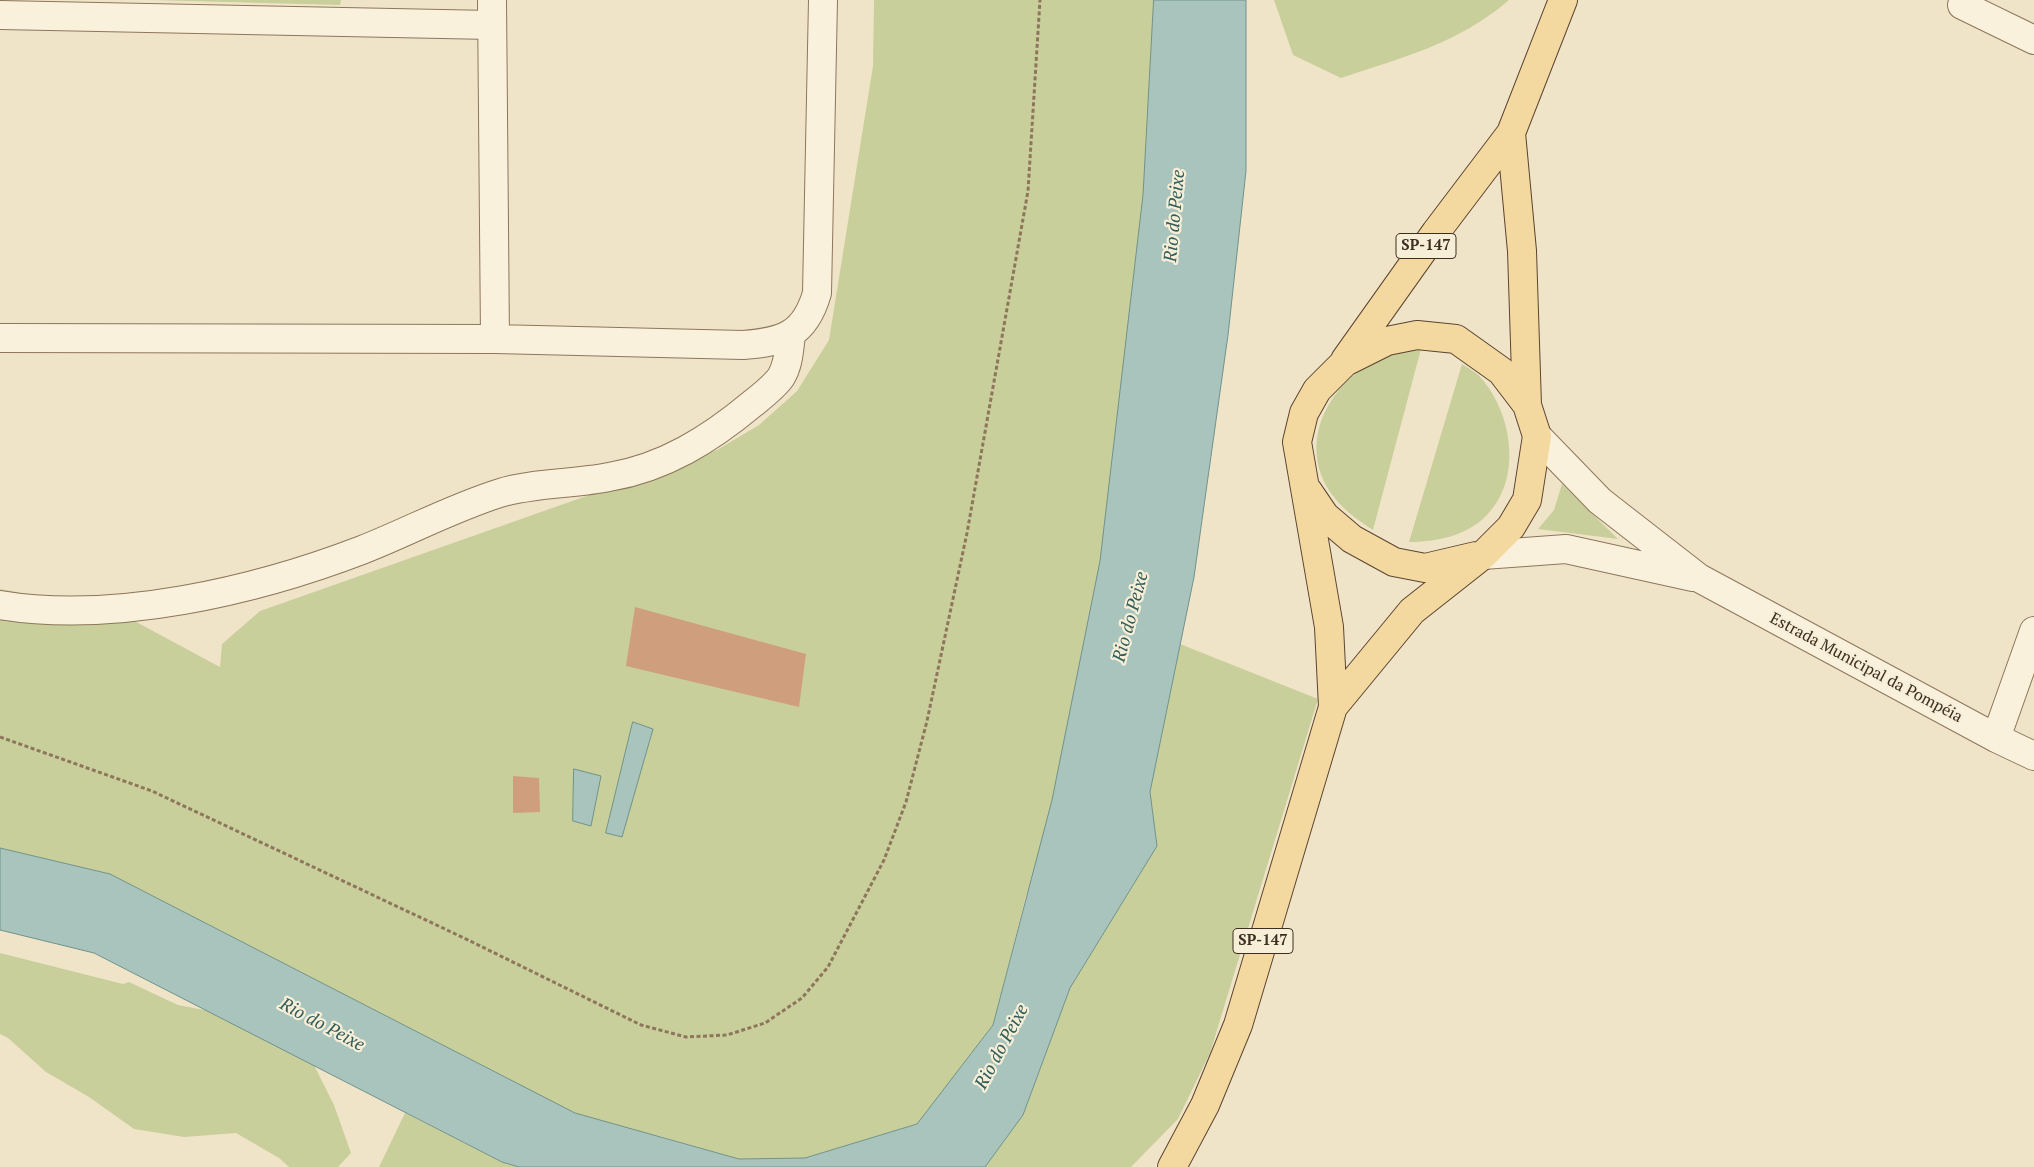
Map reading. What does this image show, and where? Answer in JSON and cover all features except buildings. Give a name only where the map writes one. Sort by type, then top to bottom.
[{"type":"main road","name":"SP-147","points":[[1344,362],[1436,232],[1511,133],[1563,0]]},
{"type":"main road","name":"SP-147","points":[[1511,133],[1522,251],[1527,405]]},
{"type":"main road","points":[[1416,335],[1456,339],[1501,371],[1527,405],[1537,436],[1527,500],[1511,527],[1482,555],[1425,568],[1394,562],[1352,539],[1325,516],[1303,484],[1297,442],[1304,412],[1316,390],[1344,362],[1387,341],[1416,335]]},
{"type":"main road","name":"SP-147","points":[[1172,1167],[1205,1105],[1238,1025],[1333,707],[1329,627],[1303,484]]},
{"type":"main road","name":"SP-147","points":[[1333,707],[1412,611],[1482,555]]},
{"type":"street","points":[[0,338],[495,339],[742,346],[772,343],[791,335],[812,310],[818,292],[823,0]]},
{"type":"street","points":[[1962,5],[2034,40]]},
{"type":"street","points":[[0,15],[491,13],[495,339]]},
{"type":"street","points":[[0,606],[31,611],[112,609],[188,598],[265,583],[362,550],[460,507],[503,492],[611,477],[649,466],[684,452],[720,430],[764,394],[781,378],[788,362],[791,335]]},
{"type":"street","name":"Estrada Municipal da Pompéia","points":[[1537,436],[1600,501],[1699,578],[1996,738],[2034,756]]},
{"type":"street","name":"Estrada Municipal da Pompéia","points":[[1482,555],[1566,549],[1699,578]]},
{"type":"street","points":[[1996,738],[2034,631]]},
{"type":"path","points":[[0,736],[152,791],[464,938],[641,1025],[686,1037],[727,1035],[765,1023],[802,998],[828,967],[884,860],[906,802],[927,721],[967,534],[1028,191],[1040,0]]},
{"type":"green space","points":[[151,0],[341,0],[340,5]]},
{"type":"green space","points":[[874,0],[1160,0],[1116,581],[1068,789],[1026,896],[993,1025],[960,1068],[952,1088],[917,1124],[805,1158],[739,1159],[659,1136],[611,1128],[523,1091],[515,1082],[110,874],[0,848],[0,589],[112,609],[220,667],[222,644],[260,611],[717,450],[759,425],[797,391],[829,340],[873,66]]},
{"type":"green space","points":[[1274,0],[1509,0],[1470,28],[1429,48],[1341,78],[1293,55]]},
{"type":"green space","points":[[1421,349],[1373,530],[1339,504],[1330,492],[1320,472],[1317,451],[1318,431],[1325,412],[1336,394],[1350,378],[1368,365],[1387,356]]},
{"type":"green space","points":[[1462,364],[1481,378],[1492,392],[1500,409],[1506,427],[1509,446],[1509,465],[1506,483],[1498,500],[1487,515],[1470,528],[1461,533],[1440,539],[1409,542]]},
{"type":"green space","points":[[1562,484],[1618,539],[1538,529],[1554,510]]},
{"type":"green space","points":[[1180,644],[1318,699],[1210,1053],[1178,1119],[1131,1167],[985,1167],[1023,1115],[1070,988],[1157,846],[1150,792]]},
{"type":"green space","points":[[0,953],[123,984],[129,982],[178,1005],[278,1024],[311,1059],[334,1105],[351,1153],[338,1167],[289,1167],[279,1158],[236,1133],[184,1137],[134,1129],[89,1097],[46,1072],[8,1038],[0,1034]]},
{"type":"green space","points":[[405,1113],[502,1162],[519,1167],[379,1167]]},
{"type":"water","name":"Rio do Peixe","points":[[1154,0],[1246,0],[1246,171],[1228,335],[1194,577],[1150,792],[1157,846],[1070,988],[1023,1115],[985,1167],[519,1167],[502,1162],[94,953],[0,930],[0,848],[110,874],[575,1113],[739,1159],[805,1158],[917,1124],[993,1025],[1052,800],[1100,561],[1143,195]]},
{"type":"water","points":[[633,722],[653,729],[622,837],[606,833]]},
{"type":"water","points":[[574,769],[601,776],[591,826],[573,821]]}]
